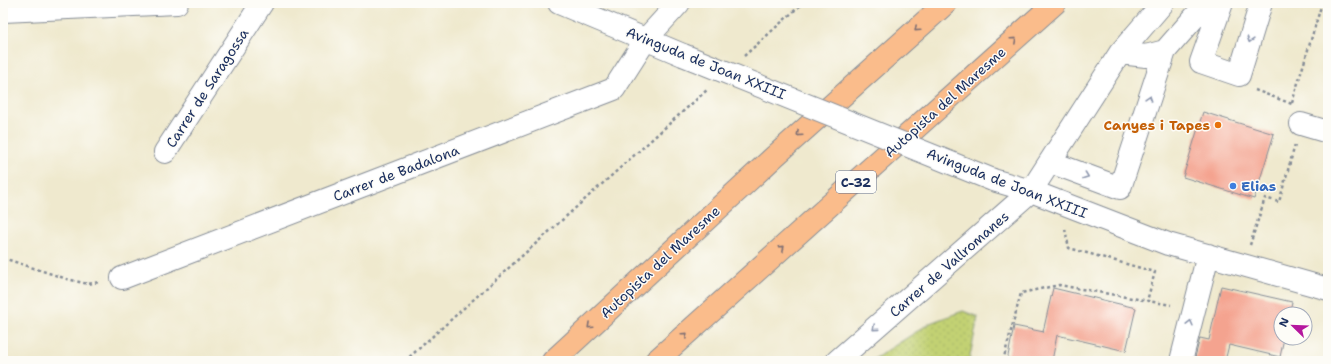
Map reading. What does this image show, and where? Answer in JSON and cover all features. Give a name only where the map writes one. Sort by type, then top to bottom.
[{"type":"highway","name":"Autopista del Maresme","points":[[553,361],[775,156],[946,3]]},
{"type":"highway","name":"Autopista del Maresme","points":[[656,361],[1055,3]]},
{"type":"street","points":[[3,11],[177,3]]},
{"type":"street","name":"Carrer de Saragossa","points":[[165,152],[262,3]]},
{"type":"street","name":"Carrer de Badalona","points":[[122,278],[614,89],[646,39],[679,3]]},
{"type":"street","name":"Carrer de Vallromanes","points":[[837,361],[1031,191],[1120,54],[1163,3]]},
{"type":"street","points":[[1050,162],[1120,188],[1165,51],[1207,3]]},
{"type":"street","points":[[1222,3],[1201,62],[1239,75],[1261,3]]},
{"type":"street","name":"Avinguda de Joan XXIII","points":[[562,4],[683,55],[993,180],[1031,191],[1168,244],[1328,288]]},
{"type":"street","points":[[1120,54],[1146,56],[1165,51]]},
{"type":"street","points":[[1301,124],[1328,132]]},
{"type":"street","points":[[1181,361],[1208,255]]},
{"type":"path","points":[[743,57],[803,3]]},
{"type":"path","points":[[1292,103],[1322,3]]},
{"type":"path","points":[[405,361],[714,83]]},
{"type":"path","points":[[1244,265],[1265,198],[1279,202],[1306,109],[1255,90]]},
{"type":"path","points":[[1064,224],[1069,248],[1155,272],[1147,301]]},
{"type":"path","points":[[3,258],[67,279],[88,284],[122,278]]},
{"type":"path","points":[[1003,361],[1021,293],[1059,284],[1194,310]]},
{"type":"green space","points":[[963,311],[978,317],[969,361],[871,361],[930,323]]},
{"type":"building","points":[[1203,112],[1274,134],[1254,199],[1183,177]]},
{"type":"building","points":[[1221,286],[1292,302],[1291,306],[1273,306],[1273,346],[1282,346],[1280,357],[1229,345],[1225,361],[1194,361],[1200,338],[1209,340]]},
{"type":"building","points":[[1053,288],[1136,308],[1126,351],[1057,335],[1052,361],[1007,361],[1014,326],[1043,332]]},
{"type":"place","name":"Canyes i Tapes","points":[[1218,125]]},
{"type":"place","name":"Elias","points":[[1233,186]]}]
